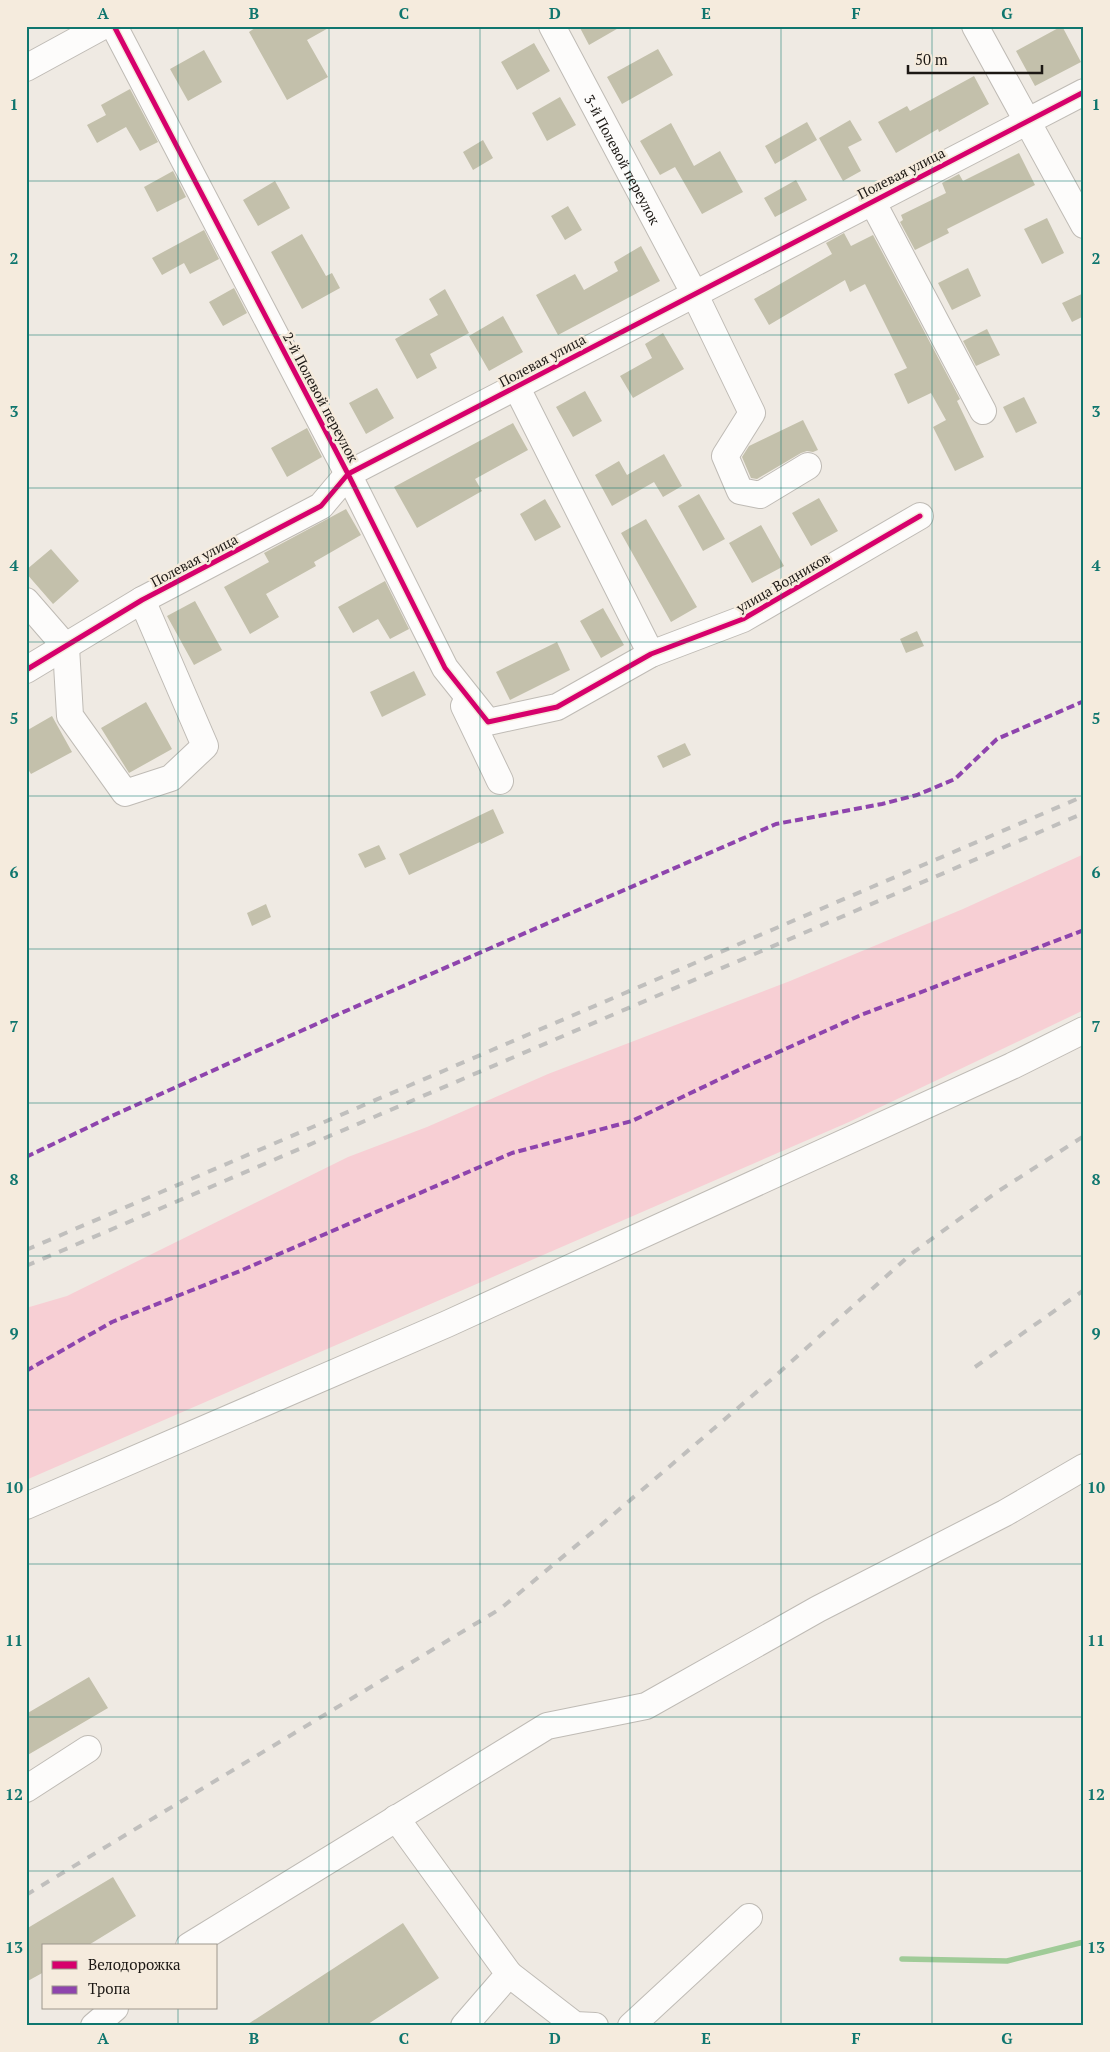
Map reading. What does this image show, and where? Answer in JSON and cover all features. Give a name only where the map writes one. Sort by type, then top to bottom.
[{"type":"street","points":[[26,68],[103,26]]},
{"type":"street","name":"2-й Полевой переулок","points":[[114,26],[348,474],[445,668],[488,722],[557,708],[651,654]]},
{"type":"street","name":"3-й Полевой переулок","points":[[552,26],[694,293],[752,412],[725,456],[740,490],[760,496],[808,466]]},
{"type":"street","points":[[975,26],[1084,225]]},
{"type":"street","name":"Полевая улица","points":[[26,670],[142,600],[321,506],[348,474],[1084,92]]},
{"type":"street","points":[[872,201],[983,411]]},
{"type":"street","points":[[516,386],[651,654]]},
{"type":"street","name":"улица Водников","points":[[651,654],[743,619],[920,516]]},
{"type":"street","points":[[26,601],[66,647],[70,716],[125,793],[171,778],[205,746],[142,600]]},
{"type":"street","points":[[445,668],[500,780]]},
{"type":"street","points":[[26,1506],[447,1324],[1012,1066],[1084,1030]]},
{"type":"street","points":[[192,1944],[547,1726],[646,1706],[818,1609],[1005,1513],[1084,1468]]},
{"type":"street","points":[[26,1789],[88,1749]]},
{"type":"street","points":[[396,1818],[509,1974],[575,2025],[595,2026]]},
{"type":"street","points":[[630,2026],[749,1917]]},
{"type":"street","points":[[464,2026],[509,1974]]},
{"type":"street","points":[[94,2026],[113,2010]]},
{"type":"shaded area","points":[[1084,854],[1084,1010],[849,1122],[26,1480],[26,1308],[67,1296],[348,1157],[427,1127],[548,1074],[790,981],[963,909]]},
{"type":"building","points":[[258,26],[332,26],[307,40],[328,77],[287,100],[249,32]]},
{"type":"building","points":[[579,26],[622,26],[589,45]]},
{"type":"building","points":[[1062,26],[1081,62],[1035,86],[1016,51]]},
{"type":"building","points":[[534,43],[550,71],[517,90],[501,62]]},
{"type":"building","points":[[658,49],[673,75],[622,104],[607,77]]},
{"type":"building","points":[[204,50],[222,82],[188,101],[170,69]]},
{"type":"building","points":[[974,76],[989,104],[939,132],[938,129],[896,153],[878,122],[907,106],[910,111]]},
{"type":"building","points":[[130,89],[158,142],[140,151],[126,127],[97,143],[87,125],[106,115],[101,105]]},
{"type":"building","points":[[560,97],[576,125],[547,141],[532,113]]},
{"type":"building","points":[[850,120],[862,140],[848,147],[861,171],[843,181],[819,138]]},
{"type":"building","points":[[807,122],[817,140],[775,164],[765,146]]},
{"type":"building","points":[[671,123],[694,166],[720,151],[743,192],[702,214],[675,167],[660,175],[640,141]]},
{"type":"building","points":[[483,140],[493,158],[473,170],[463,152]]},
{"type":"building","points":[[1019,153],[1035,185],[947,229],[949,233],[915,250],[900,222],[903,220],[901,215],[946,193],[942,183],[959,174],[963,181]]},
{"type":"building","points":[[173,171],[186,197],[157,212],[144,187]]},
{"type":"building","points":[[796,180],[807,200],[775,217],[764,198]]},
{"type":"building","points":[[275,181],[290,208],[258,226],[243,200]]},
{"type":"building","points":[[568,206],[582,230],[565,240],[551,216]]},
{"type":"building","points":[[1047,218],[1064,253],[1042,264],[1024,229]]},
{"type":"building","points":[[204,230],[219,259],[190,274],[184,263],[162,275],[152,258]]},
{"type":"building","points":[[844,233],[851,246],[873,235],[960,399],[957,401],[984,457],[955,471],[933,427],[946,420],[931,393],[908,404],[894,374],[907,368],[865,284],[850,292],[845,280],[769,325],[754,299],[832,254],[826,243]]},
{"type":"building","points":[[302,234],[326,276],[332,273],[340,288],[302,309],[271,252]]},
{"type":"building","points":[[641,246],[660,281],[558,335],[536,295],[575,274],[584,290],[618,271],[614,262]]},
{"type":"building","points":[[968,268],[981,296],[952,310],[938,283]]},
{"type":"building","points":[[234,288],[247,313],[223,326],[209,302]]},
{"type":"building","points":[[445,289],[469,333],[430,354],[437,368],[417,379],[395,339],[438,315],[429,299]]},
{"type":"building","points":[[1084,293],[1084,316],[1072,322],[1062,303]]},
{"type":"building","points":[[503,316],[523,352],[489,371],[469,336]]},
{"type":"building","points":[[987,329],[1000,355],[976,366],[963,341]]},
{"type":"building","points":[[663,333],[684,369],[633,398],[620,376],[652,358],[645,344]]},
{"type":"building","points":[[377,388],[394,418],[366,434],[349,403]]},
{"type":"building","points":[[585,391],[602,421],[573,437],[556,407]]},
{"type":"building","points":[[1024,397],[1037,423],[1016,433],[1003,407]]},
{"type":"building","points":[[803,420],[818,450],[801,453],[757,479],[751,478],[742,457],[749,446]]},
{"type":"building","points":[[513,423],[528,450],[475,479],[482,491],[417,528],[394,487]]},
{"type":"building","points":[[307,428],[322,457],[287,477],[271,448]]},
{"type":"building","points":[[664,454],[682,486],[663,497],[654,482],[612,506],[595,475],[619,461],[627,475]]},
{"type":"building","points":[[699,494],[725,539],[703,551],[678,506]]},
{"type":"building","points":[[819,498],[838,531],[811,546],[792,513]]},
{"type":"building","points":[[545,499],[561,527],[535,541],[520,514]]},
{"type":"building","points":[[346,509],[361,535],[314,562],[316,566],[266,594],[279,617],[250,634],[224,587],[269,562],[264,553]]},
{"type":"building","points":[[646,519],[697,607],[671,622],[621,533]]},
{"type":"building","points":[[761,525],[784,566],[752,583],[729,543]]},
{"type":"building","points":[[51,549],[79,581],[53,604],[26,573],[26,570]]},
{"type":"building","points":[[385,581],[409,629],[390,639],[378,619],[353,633],[338,607]]},
{"type":"building","points":[[195,601],[222,650],[194,665],[167,616]]},
{"type":"building","points":[[603,608],[624,645],[601,658],[580,621]]},
{"type":"building","points":[[917,631],[924,646],[906,653],[900,639]]},
{"type":"building","points":[[557,642],[570,670],[510,700],[496,672]]},
{"type":"building","points":[[414,671],[426,695],[382,717],[370,692]]},
{"type":"building","points":[[146,702],[172,749],[129,773],[101,728]]},
{"type":"building","points":[[52,716],[72,752],[31,774],[26,766],[26,731]]},
{"type":"building","points":[[685,743],[691,755],[663,768],[657,756]]},
{"type":"building","points":[[493,809],[504,833],[409,875],[399,854]]},
{"type":"building","points":[[379,845],[386,859],[365,868],[358,854]]},
{"type":"building","points":[[266,904],[271,917],[252,926],[247,913]]},
{"type":"building","points":[[89,1677],[108,1708],[26,1756],[26,1714]]},
{"type":"building","points":[[113,1877],[136,1916],[90,1944],[42,1944],[42,1973],[26,1982],[26,1929]]},
{"type":"building","points":[[403,1923],[439,1978],[365,2026],[245,2026]]},
{"type":"waterway","points":[[902,1959],[1007,1961],[1084,1942]]},
{"type":"railway","points":[[26,1250],[1084,796]]},
{"type":"railway","points":[[26,1266],[1084,813]]},
{"type":"railway","points":[[26,1895],[500,1609],[773,1378],[911,1254],[997,1192],[1084,1136]]},
{"type":"railway","points":[[975,1367],[1084,1290]]},
{"type":"marked path","points":[[26,1157],[114,1115],[332,1017],[776,824],[882,804],[917,795],[955,779],[997,739],[1084,701]]},
{"type":"marked path","points":[[26,1371],[112,1322],[240,1271],[512,1153],[632,1121],[861,1015],[1084,930]]},
{"type":"cycle path","points":[[114,26],[348,474],[445,668],[488,722],[557,707],[651,654],[743,619],[920,516]]},
{"type":"cycle path","points":[[26,670],[142,600],[321,506],[348,474],[1084,92]]}]
